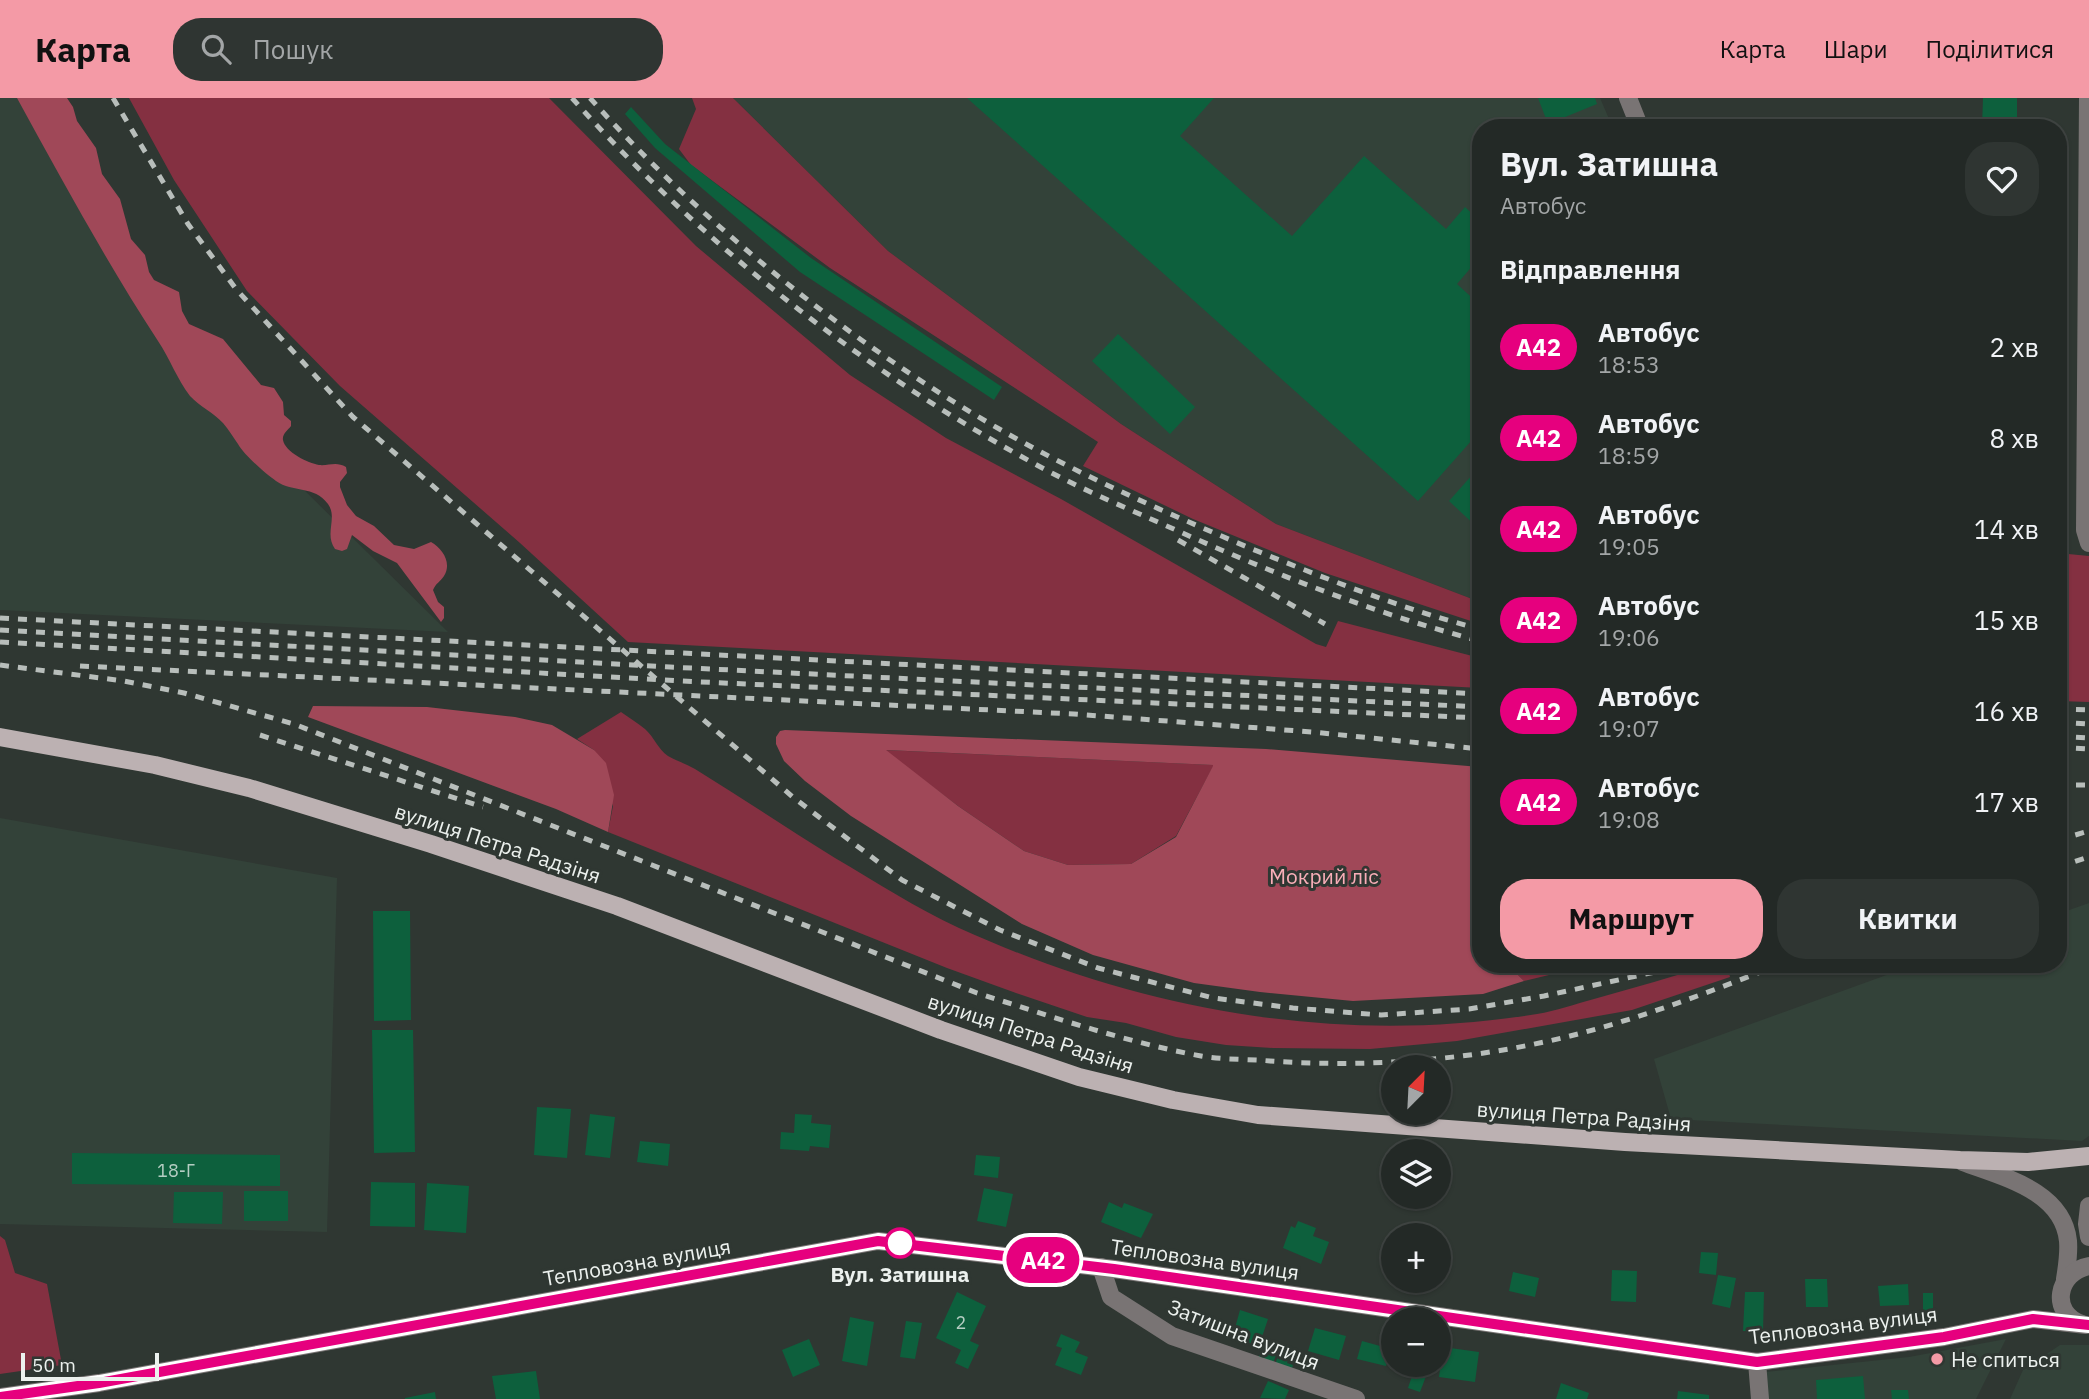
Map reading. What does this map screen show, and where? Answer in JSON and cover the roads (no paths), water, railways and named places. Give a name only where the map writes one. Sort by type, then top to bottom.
[{"type":"main road","name":"вулиця Петра Радзіня","points":[[0,737],[155,765],[249,788],[327,812],[617,906],[941,1030],[1066,1073],[1173,1100],[1258,1115],[1625,1142],[1960,1160],[2028,1162],[2089,1156]]},
{"type":"street","points":[[1628,98],[1636,119]]},
{"type":"street","points":[[2088,98],[2085,530],[2089,543]]},
{"type":"street","points":[[1960,1160],[2003,1177],[2050,1202],[2060,1217],[2068,1242],[2063,1307],[2076,1322],[2087,1325]]},
{"type":"street","points":[[2089,1206],[2089,1237]]},
{"type":"street","name":"Тепловозна вулиця","points":[[0,1396],[99,1383],[878,1241],[1101,1267],[1757,1362],[1944,1337],[2033,1319],[2087,1325]]},
{"type":"street","points":[[2033,1319],[2052,1303],[2072,1272],[2089,1266]]},
{"type":"street","name":"Затишна вулиця","points":[[1101,1267],[1111,1297],[1172,1336],[1356,1399]]},
{"type":"street","points":[[1757,1362],[1760,1399]]},
{"type":"railway","points":[[113,98],[188,224],[236,289],[353,417],[794,798],[902,880],[1000,930],[1098,968],[1213,998],[1293,1008],[1381,1015],[1469,1009],[1650,973]]},
{"type":"railway","points":[[572,98],[622,152],[730,254],[847,346],[971,427],[1072,483],[1223,551],[1368,607],[1472,639]]},
{"type":"railway","points":[[590,98],[689,199],[800,294],[859,338],[980,418],[1093,478],[1252,549],[1393,603],[1472,627]]},
{"type":"railway","points":[[1178,540],[1325,624]]},
{"type":"railway","points":[[0,618],[1472,694]]},
{"type":"railway","points":[[0,630],[670,667],[1472,707]]},
{"type":"railway","points":[[0,642],[681,681],[1472,718]]},
{"type":"railway","points":[[0,665],[124,681],[184,693],[294,724],[977,993],[1116,1036],[1201,1056],[1345,1063],[1421,1060],[1497,1051],[1570,1036],[1624,1021],[1758,973]]},
{"type":"railway","points":[[80,666],[1074,714],[1312,732],[1472,748]]},
{"type":"railway","points":[[2067,709],[2089,710]]},
{"type":"railway","points":[[2067,723],[2089,724]]},
{"type":"railway","points":[[260,735],[483,807]]},
{"type":"railway","points":[[2067,737],[2089,738]]},
{"type":"railway","points":[[2067,748],[2089,749]]},
{"type":"railway","points":[[2067,785],[2089,785]]},
{"type":"railway","points":[[2067,837],[2089,831]]},
{"type":"railway","points":[[2067,864],[2089,857]]},
{"type":"place","name":"Вул. Затишна","points":[[900,1243]]},
{"type":"place","name":"Не спиться","points":[[1937,1359]]},
{"type":"park label","name":"Мокрий ліс","points":[[1324,876]]}]
